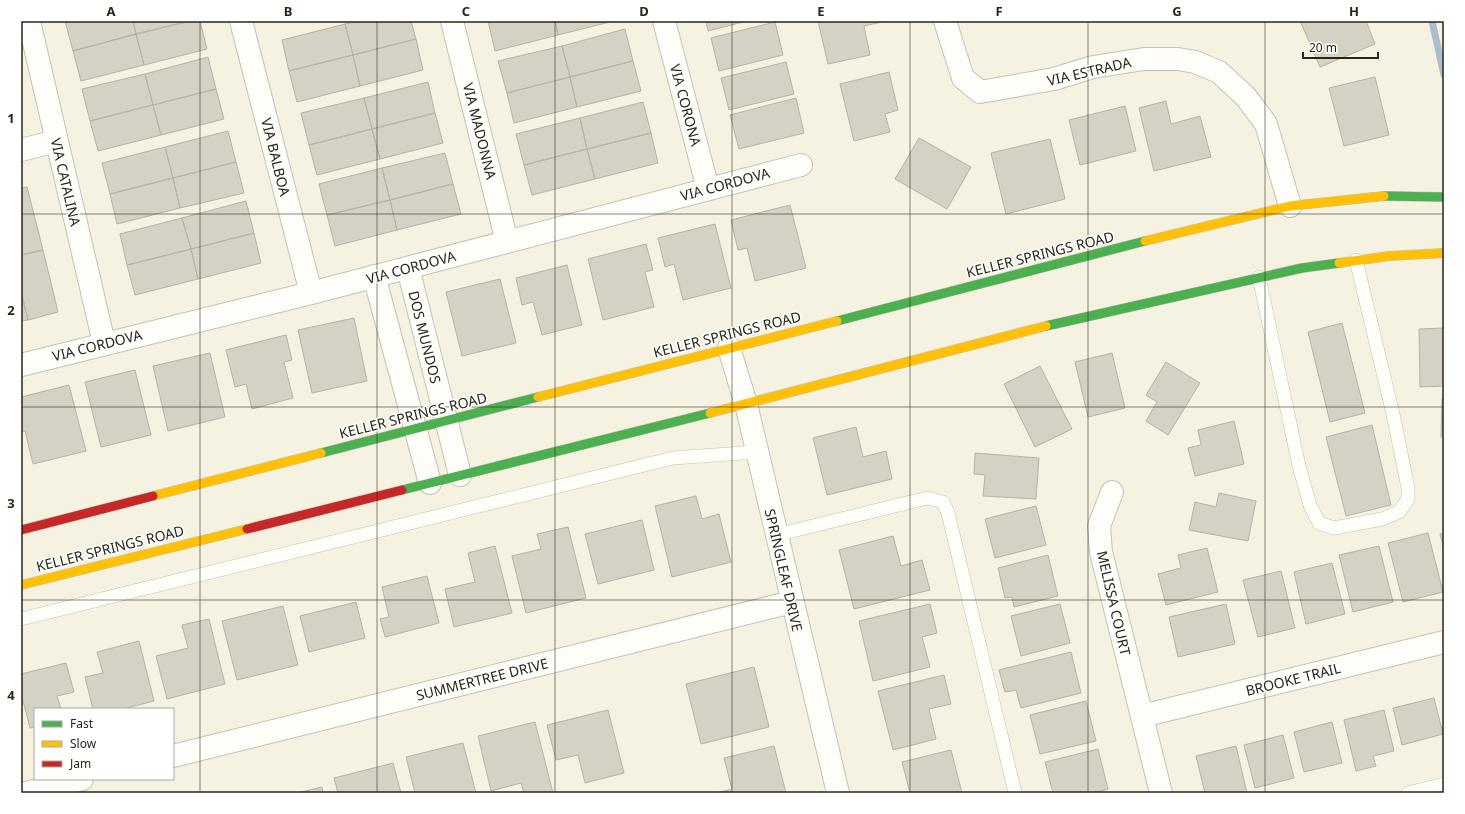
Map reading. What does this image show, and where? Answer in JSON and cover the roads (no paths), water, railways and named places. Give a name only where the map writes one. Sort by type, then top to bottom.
[{"type":"main road","name":"KELLER SPRINGS ROAD","points":[[21,530],[1229,220],[1290,206],[1377,196],[1444,197]]},
{"type":"main road","name":"KELLER SPRINGS ROAD","points":[[21,585],[746,404],[1061,322],[1302,268],[1389,256],[1444,253]]},
{"type":"street","name":"VIA CATALINA","points":[[29,21],[104,344]]},
{"type":"street","name":"VIA BALBOA","points":[[240,21],[311,293]]},
{"type":"street","name":"VIA MADONNA","points":[[452,21],[507,242]]},
{"type":"street","name":"VIA CORONA","points":[[664,21],[708,189]]},
{"type":"street","name":"VIA ESTRADA","points":[[945,21],[963,78],[980,92],[1054,79],[1093,67],[1144,59],[1178,59],[1195,62],[1218,72],[1246,97],[1266,124],[1290,206]]},
{"type":"street","points":[[21,150],[56,141]]},
{"type":"street","name":"VIA CORDOVA","points":[[21,365],[311,293],[801,164]]},
{"type":"street","name":"DOS MUNDOS","points":[[408,268],[460,475]]},
{"type":"street","points":[[374,276],[430,483]]},
{"type":"street","name":"SPRINGLEAF DRIVE","points":[[729,348],[746,404],[838,793]]},
{"type":"street","name":"MELISSA COURT","points":[[1112,492],[1099,526],[1101,552],[1161,793]]},
{"type":"street","name":"SUMMERTREE DRIVE","points":[[174,756],[792,602]]},
{"type":"street","name":"BROOKE TRAIL","points":[[1142,716],[1444,642]]},
{"type":"street","points":[[26,793],[78,780]]},
{"type":"lane","points":[[1259,277],[1299,466],[1310,505],[1319,522],[1334,528],[1382,519],[1399,512],[1408,500],[1408,488],[1393,414],[1356,260]]},
{"type":"lane","points":[[21,619],[673,458],[757,452]]},
{"type":"lane","points":[[776,535],[927,498],[943,502],[948,513],[1016,793]]},
{"type":"lane","points":[[1408,793],[1444,784]]},
{"type":"waterway","points":[[1432,21],[1444,75]]}]
